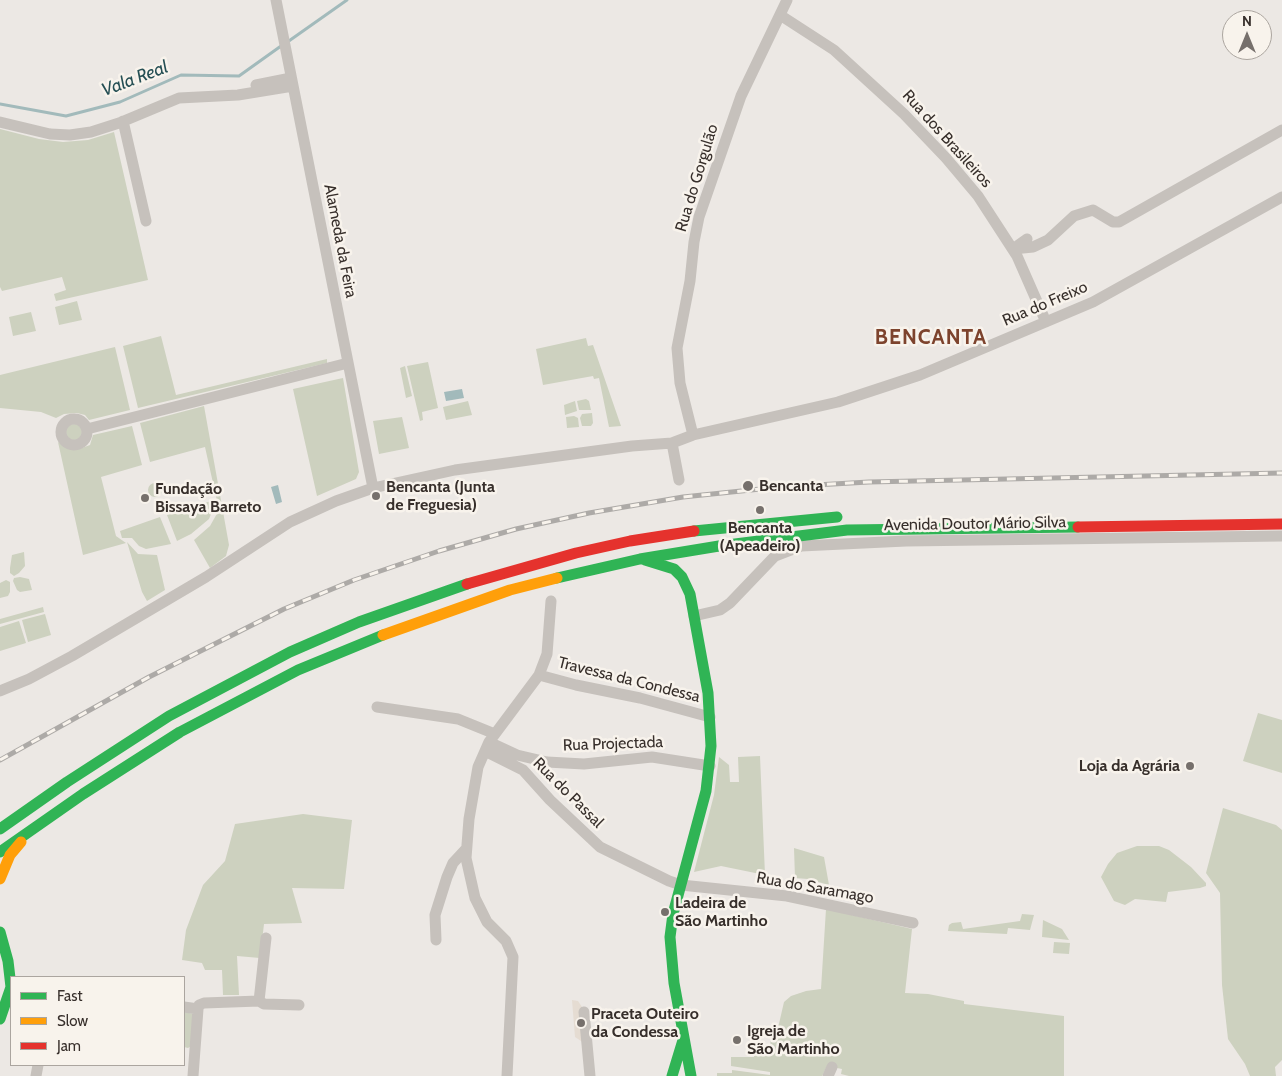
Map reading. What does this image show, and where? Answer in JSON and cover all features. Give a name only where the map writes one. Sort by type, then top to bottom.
[{"type":"main road","points":[[0,829],[67,782],[169,716],[290,652],[377,615],[440,592],[522,567],[621,543],[762,522],[846,516]]},
{"type":"main road","points":[[0,852],[180,732],[298,670],[377,636],[510,590],[640,559],[719,546],[847,530],[1282,524]]},
{"type":"main road","points":[[672,1076],[679,1074],[689,1076],[670,959],[671,926],[701,816],[710,766],[710,717],[690,594],[691,566],[696,557],[719,546]]},
{"type":"main road","points":[[640,559],[674,569],[682,577],[690,594]]},
{"type":"main road","points":[[0,879],[10,855],[31,830]]},
{"type":"main road","points":[[0,932],[8,961],[10,978]]},
{"type":"main road","points":[[0,1020],[10,990]]},
{"type":"main road","points":[[672,1076],[683,1038]]},
{"type":"street","name":"Alameda da Feira","points":[[276,0],[373,488]]},
{"type":"street","name":"Rua do Gorgulão","points":[[693,435],[680,383],[677,348],[690,281],[699,217],[730,125],[759,54],[787,0]]},
{"type":"street","name":"Rua dos Brasileiros","points":[[780,15],[834,50],[904,114],[978,196],[1013,249],[1046,322]]},
{"type":"street","points":[[0,116],[46,126],[79,128],[101,122],[165,95],[181,91],[240,88],[292,82]]},
{"type":"street","points":[[0,122],[50,134],[70,135],[91,132],[179,98],[238,95],[292,82]]},
{"type":"street","points":[[123,121],[146,221]]},
{"type":"street","points":[[1013,249],[1032,247],[1048,240],[1074,216],[1092,210],[1113,222],[1120,222],[1282,130]]},
{"type":"street","name":"Rua do Freixo","points":[[0,691],[30,679],[72,656],[206,577],[290,522],[336,501],[373,488],[455,470],[632,446],[672,443],[693,435],[838,402],[920,375],[1093,302],[1282,197]]},
{"type":"street","points":[[1013,249],[1027,239]]},
{"type":"street","points":[[87,430],[348,364]]},
{"type":"street","points":[[672,443],[679,480]]},
{"type":"street","name":"Avenida Doutor Mário Silva","points":[[694,616],[725,606],[775,556],[801,546],[906,541],[1282,536]]},
{"type":"street","points":[[507,1076],[513,957],[506,941],[482,913],[475,898],[466,858],[466,849],[472,794],[490,742],[540,675],[547,654],[551,601]]},
{"type":"street","name":"Travessa da Condessa","points":[[540,675],[576,686],[640,698],[710,717]]},
{"type":"street","points":[[377,707],[458,719],[490,742]]},
{"type":"street","name":"Rua Projectada","points":[[490,742],[517,755],[547,762],[584,764],[652,757],[710,766]]},
{"type":"street","name":"Rua do Passal","points":[[490,742],[523,770],[550,800],[600,846],[668,881],[682,885]]},
{"type":"street","points":[[436,940],[435,915],[447,877],[453,862],[466,849]]},
{"type":"street","name":"Rua do Saramago","points":[[682,885],[787,896],[913,923]]},
{"type":"street","points":[[259,1001],[266,938]]},
{"type":"street","points":[[192,1076],[199,1005],[204,1003],[259,1001],[264,1004],[299,1005]]},
{"type":"street","points":[[185,1007],[198,1009]]},
{"type":"street","points":[[584,1012],[590,1076]]},
{"type":"green space","points":[[0,129],[39,139],[63,142],[88,140],[114,132],[148,280],[56,301],[54,294],[66,290],[62,277],[2,291],[0,287]]},
{"type":"green space","points":[[77,301],[82,320],[59,325],[55,307]]},
{"type":"green space","points":[[31,312],[36,331],[13,336],[9,317]]},
{"type":"green space","points":[[161,336],[176,395],[327,359],[327,363],[138,408],[123,346]]},
{"type":"green space","points":[[586,338],[588,346],[593,345],[621,426],[609,427],[599,378],[594,379],[593,376],[543,385],[536,349]]},
{"type":"green space","points":[[115,347],[130,410],[89,420],[85,415],[77,413],[64,414],[56,418],[41,412],[0,408],[0,375]]},
{"type":"green space","points":[[428,362],[438,408],[422,412],[423,420],[420,421],[407,366]]},
{"type":"green space","points":[[405,366],[412,396],[406,398],[400,368]]},
{"type":"green space","points":[[343,378],[359,472],[356,479],[317,496],[293,389]]},
{"type":"green space","points":[[586,399],[589,401],[591,410],[579,410],[577,401]]},
{"type":"green space","points":[[468,401],[472,415],[446,420],[443,407]]},
{"type":"green space","points":[[575,401],[577,411],[565,415],[564,405]]},
{"type":"green space","points":[[204,406],[229,545],[226,556],[210,568],[194,540],[210,526],[219,510],[205,447],[150,462],[140,423]]},
{"type":"green space","points":[[592,413],[593,423],[591,426],[582,426],[580,418],[582,414]]},
{"type":"green space","points":[[574,416],[578,418],[579,427],[567,428],[566,417]]},
{"type":"green space","points":[[402,417],[409,448],[379,454],[373,421]]},
{"type":"green space","points":[[74,424],[82,432],[74,440],[66,432]]},
{"type":"green space","points":[[132,426],[142,465],[101,477],[116,536],[126,543],[83,555],[58,442],[70,449],[79,449],[90,445],[93,435]]},
{"type":"green space","points":[[152,483],[158,483],[162,490],[158,497],[152,497],[148,493],[148,487]]},
{"type":"green space","points":[[211,501],[213,509],[209,519],[191,534],[177,541],[167,515]]},
{"type":"green space","points":[[160,517],[171,544],[146,549],[139,546],[132,538],[122,538],[120,531]]},
{"type":"green space","points":[[127,542],[138,554],[157,555],[165,590],[147,601],[142,592]]},
{"type":"green space","points":[[24,552],[25,566],[14,576],[10,573],[12,555]]},
{"type":"green space","points":[[14,578],[29,579],[32,590],[20,592],[17,590],[13,581]]},
{"type":"green space","points":[[6,580],[10,582],[10,592],[8,596],[0,598],[0,583]]},
{"type":"green space","points":[[43,607],[44,612],[0,624],[0,619]]},
{"type":"green space","points":[[45,614],[51,635],[28,642],[22,620]]},
{"type":"green space","points":[[19,621],[26,643],[0,651],[0,627]]},
{"type":"green space","points":[[1258,713],[1282,720],[1282,773],[1243,761]]},
{"type":"green space","points":[[760,756],[765,875],[721,866],[694,872],[714,795],[719,757],[729,765],[730,782],[739,782],[738,757]]},
{"type":"green space","points":[[1223,808],[1276,825],[1282,830],[1282,1060],[1275,1067],[1276,1076],[1250,1076],[1245,1064],[1228,1039],[1222,985],[1220,893],[1206,873]]},
{"type":"green space","points":[[303,814],[352,820],[344,889],[292,888],[302,923],[264,924],[260,958],[237,956],[239,995],[223,995],[222,970],[205,970],[202,963],[182,960],[186,930],[203,885],[225,861],[235,824]]},
{"type":"green space","points":[[1137,846],[1159,846],[1169,850],[1191,867],[1206,883],[1206,886],[1168,892],[1166,902],[1135,899],[1125,905],[1114,901],[1101,877],[1117,853]]},
{"type":"green space","points":[[794,848],[824,857],[829,885],[808,879],[795,878]]},
{"type":"green space","points":[[826,909],[912,929],[905,993],[928,994],[964,1001],[964,1004],[1064,1016],[1064,1076],[849,1076],[841,1074],[842,1069],[827,1066],[822,1076],[717,1076],[717,1073],[732,1073],[732,1070],[770,1075],[770,1072],[731,1066],[731,1057],[754,1057],[754,1051],[769,1051],[773,1027],[778,1028],[784,1002],[791,996],[821,989]]},
{"type":"green space","points":[[1022,914],[1034,915],[1030,930],[1008,928],[1007,934],[948,931],[949,925],[952,923],[961,922],[963,929],[1020,921]]},
{"type":"green space","points":[[1043,920],[1062,929],[1069,940],[1042,937]]},
{"type":"green space","points":[[1054,942],[1070,943],[1069,954],[1053,953]]},
{"type":"green space","points":[[185,1012],[194,1014],[191,1046],[185,1047]]},
{"type":"shaded area","name":"Praceta Outeiro da Condessa","points":[[572,1000],[578,1001],[582,1007],[587,1045],[575,1037]]},
{"type":"water","points":[[462,389],[464,398],[446,401],[444,392]]},
{"type":"water","points":[[278,485],[282,502],[276,504],[271,487]]},
{"type":"waterway","name":"Vala Real","points":[[286,43],[347,0]]},
{"type":"waterway","name":"Vala Real","points":[[0,104],[66,116],[120,102],[181,75],[239,76],[281,46]]},
{"type":"railway","points":[[0,760],[149,677],[284,609],[354,580],[439,551],[516,529],[589,513],[683,497],[780,487],[869,482],[1282,473]]},
{"type":"traffic: fast","points":[[694,531],[837,517]]},
{"type":"traffic: fast","points":[[557,578],[640,559],[719,546],[847,530],[1078,527]]},
{"type":"traffic: fast","points":[[645,560],[674,569],[682,577],[690,594]]},
{"type":"traffic: fast","points":[[0,829],[67,782],[169,716],[290,652],[359,622],[467,584]]},
{"type":"traffic: fast","points":[[690,594],[708,693],[711,746],[706,791],[673,914],[670,937],[674,983],[691,1076]]},
{"type":"traffic: fast","points":[[0,852],[83,794],[180,732],[298,670],[383,635]]},
{"type":"traffic: fast","points":[[0,932],[8,961],[10,978]]},
{"type":"traffic: fast","points":[[0,1019],[10,990]]},
{"type":"traffic: fast","points":[[672,1076],[683,1040]]},
{"type":"traffic: slow","points":[[383,635],[510,590],[557,578]]},
{"type":"traffic: slow","points":[[0,879],[10,855],[21,842]]},
{"type":"traffic: jam","points":[[1078,527],[1282,524]]},
{"type":"traffic: jam","points":[[467,584],[576,553],[630,541],[694,531]]},
{"type":"place","name":"Bencanta","points":[[748,486]]},
{"type":"place","name":"Bencanta (Junta de Freguesia)","points":[[376,496]]},
{"type":"place","name":"Fundação Bissaya Barreto","points":[[145,498]]},
{"type":"place","name":"Bencanta (Apeadeiro)","points":[[760,510]]},
{"type":"place","name":"Loja da Agrária","points":[[1190,766]]},
{"type":"place","name":"Ladeira de São Martinho","points":[[665,912]]},
{"type":"place","name":"Praceta Outeiro da Condessa","points":[[581,1023]]},
{"type":"place","name":"Igreja de São Martinho","points":[[737,1040]]},
{"type":"district","name":"BENCANTA","points":[[931,338]]}]
